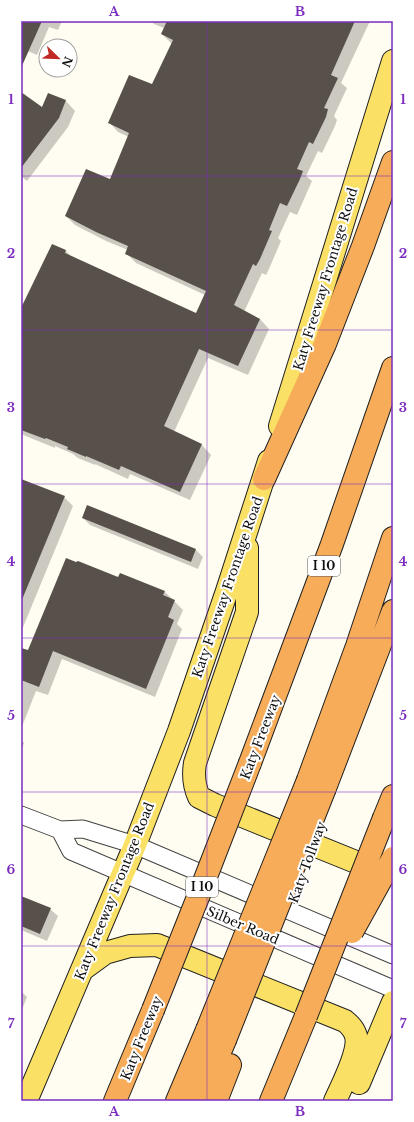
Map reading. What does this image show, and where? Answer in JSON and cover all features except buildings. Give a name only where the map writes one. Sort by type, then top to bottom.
[{"type":"highway","points":[[264,479],[325,344],[364,246],[393,162]]},
{"type":"highway","name":"Katy Freeway","points":[[115,1101],[153,1010],[250,763],[332,544],[393,368]]},
{"type":"highway","points":[[321,788],[357,646],[393,538]]},
{"type":"highway","points":[[199,1101],[321,788],[393,611]]},
{"type":"highway","name":"Katy Tollway","points":[[216,1101],[224,1038],[321,788],[393,621]]},
{"type":"highway","points":[[270,1101],[306,1016],[393,796]]},
{"type":"highway","points":[[306,1016],[393,858]]},
{"type":"highway","points":[[177,1101],[224,1038]]},
{"type":"main road","name":"Katy Freeway Frontage Road","points":[[26,1101],[83,969],[179,731],[264,479],[393,61]]},
{"type":"main road","points":[[247,527],[247,612],[195,763],[193,772],[196,790],[199,797],[215,805],[393,877]]},
{"type":"main road","points":[[83,969],[105,953],[130,946],[157,945],[345,1021],[352,1027],[356,1035],[357,1044],[355,1054],[335,1101]]},
{"type":"main road","points":[[352,1101],[393,1002]]},
{"type":"street","points":[[21,815],[60,830],[83,829],[134,845],[393,955]]},
{"type":"street","name":"Silber Road","points":[[60,830],[71,851],[393,989]]}]
